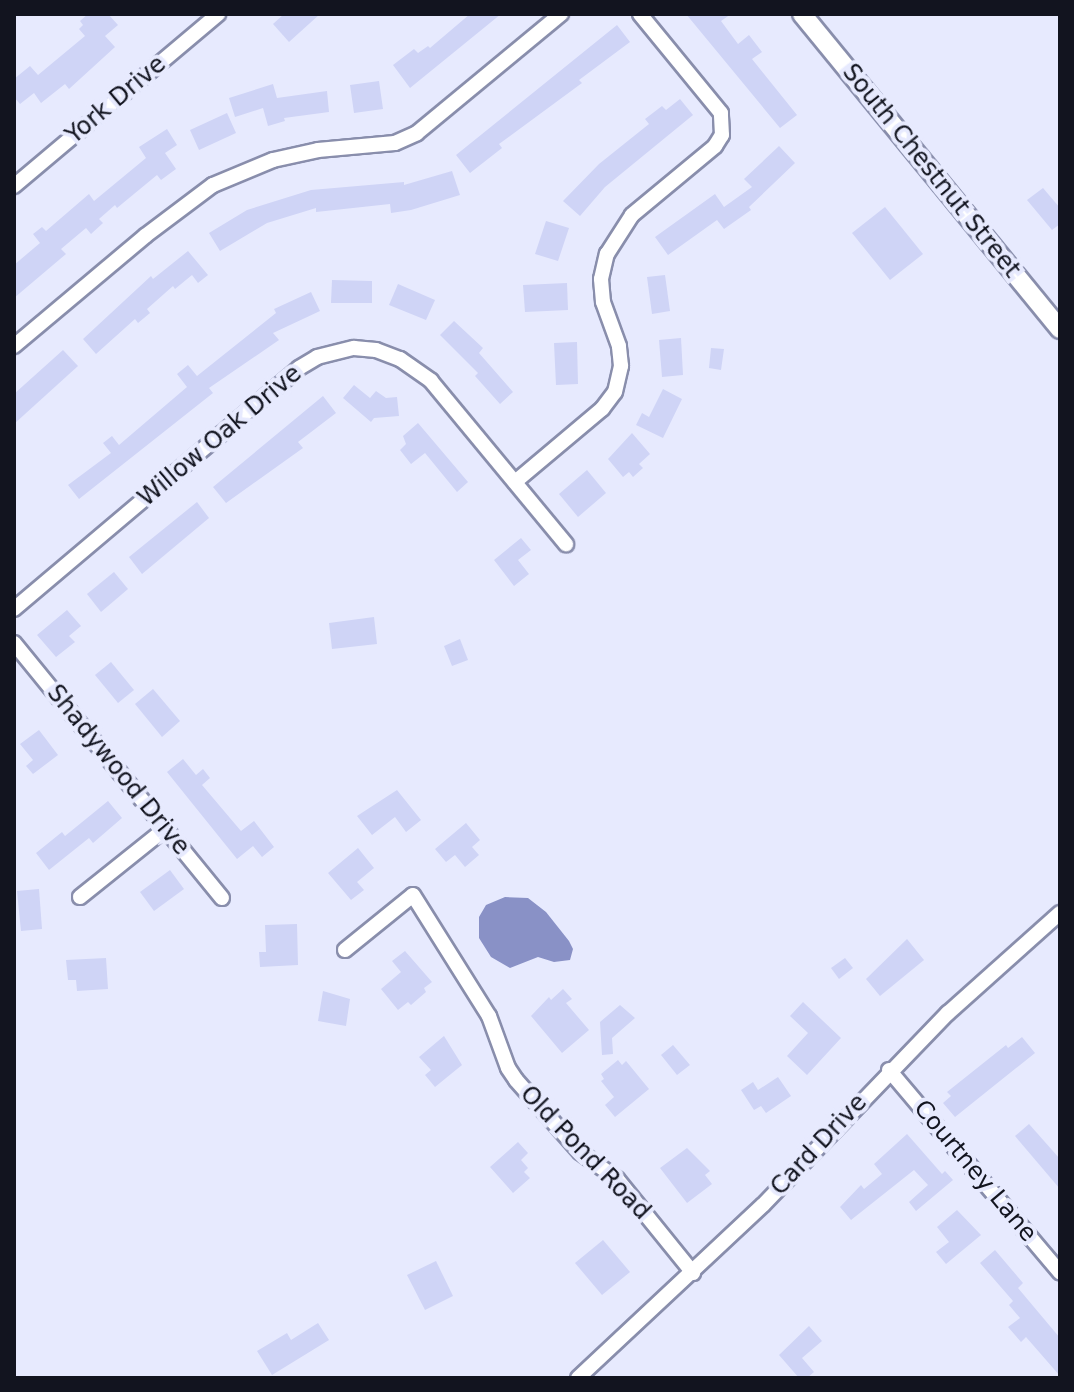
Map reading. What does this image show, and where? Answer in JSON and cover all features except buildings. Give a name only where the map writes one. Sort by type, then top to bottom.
[{"type":"main road","name":"South Chestnut Street","points":[[802,14],[1060,329]]},
{"type":"street","name":"York Drive","points":[[14,186],[218,14]]},
{"type":"street","points":[[14,346],[145,236],[213,185],[273,160],[318,150],[395,143],[417,133],[561,14]]},
{"type":"street","points":[[515,482],[602,409],[615,392],[621,366],[619,346],[603,302],[601,279],[607,254],[632,215],[715,146],[722,135],[721,113],[640,14]]},
{"type":"street","name":"Willow Oak Drive","points":[[14,609],[299,368],[334,351],[376,350],[417,369],[566,544]]},
{"type":"street","name":"Shadywood Drive","points":[[14,643],[222,898]]},
{"type":"street","points":[[80,897],[165,829]]},
{"type":"street","name":"Old Pond Road","points":[[345,950],[413,895],[489,1016],[508,1068],[516,1080],[580,1152],[617,1179],[693,1273]]},
{"type":"street","name":"Card Drive","points":[[578,1378],[763,1205],[889,1070],[998,966],[1060,913]]},
{"type":"street","name":"Courtney Lane","points":[[889,1070],[1060,1272]]},
{"type":"water","points":[[505,897],[528,898],[546,912],[573,949],[570,960],[554,962],[538,957],[510,968],[491,957],[479,938],[479,917],[486,905]]}]
